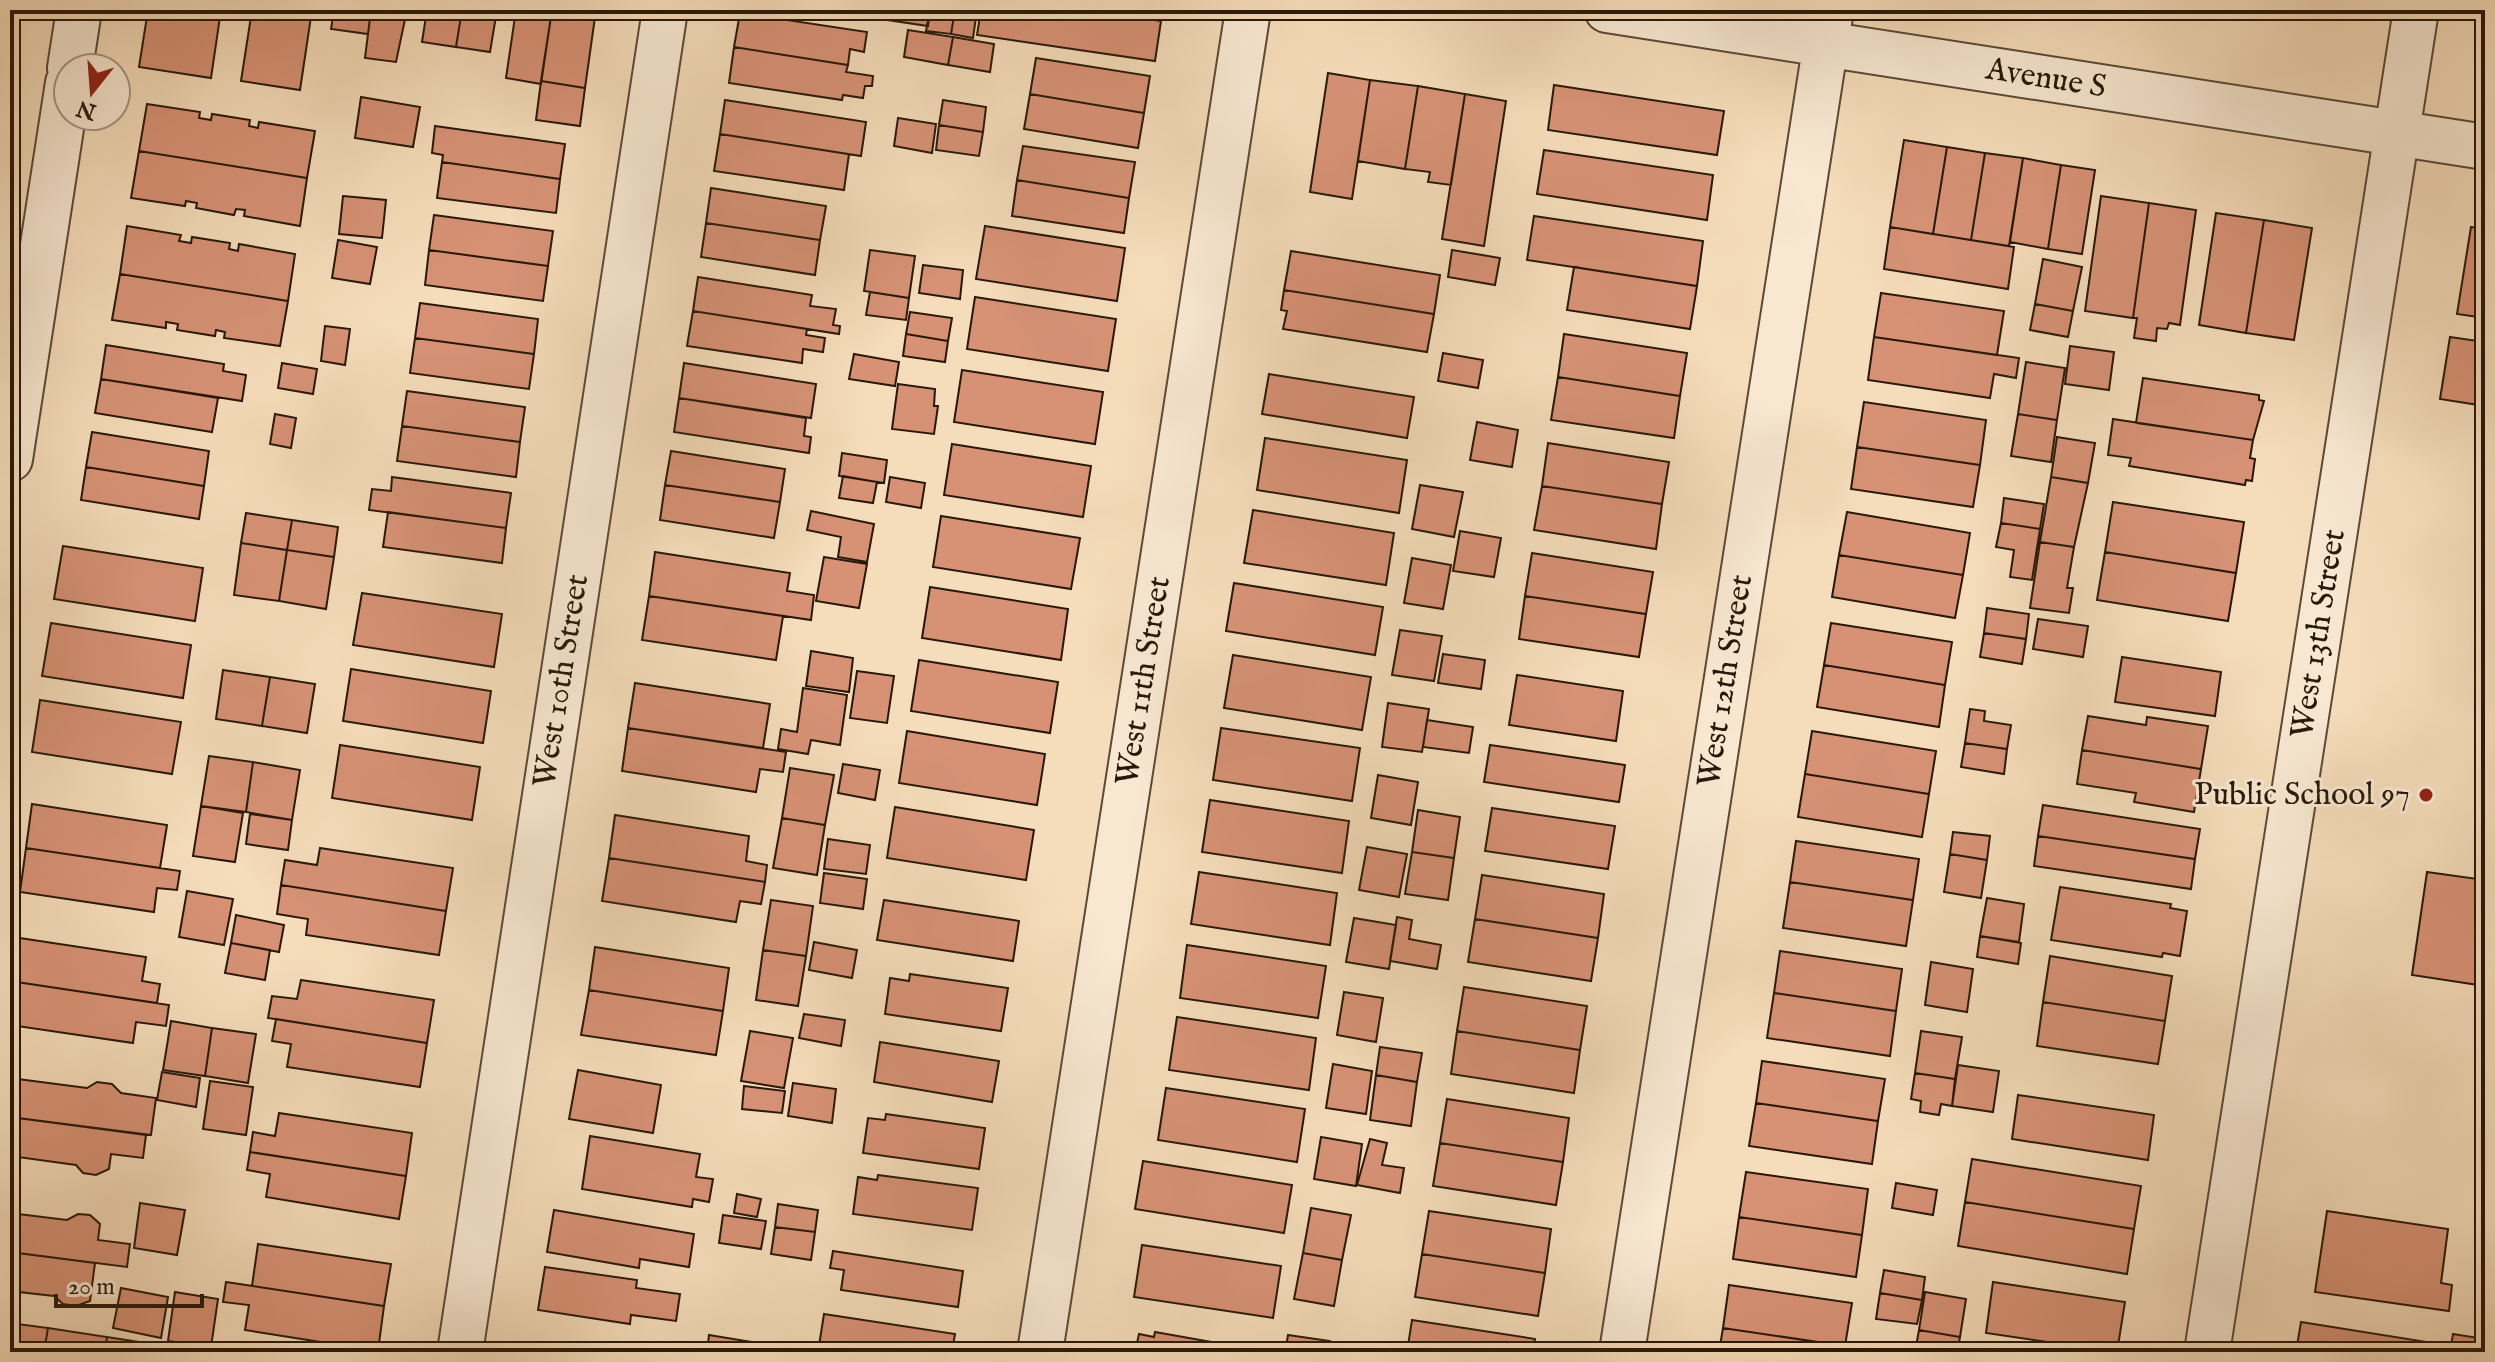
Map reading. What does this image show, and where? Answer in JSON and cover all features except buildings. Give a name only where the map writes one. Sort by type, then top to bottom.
[{"type":"street","points":[[72,52],[79,10]]},
{"type":"street","name":"West 10th Street","points":[[460,1352],[665,10]]},
{"type":"street","name":"West 11th Street","points":[[1040,1352],[1248,10]]},
{"type":"street","name":"Avenue S","points":[[1607,10],[1828,27],[2485,147]]},
{"type":"street","name":"West 13th Street","points":[[2207,1352],[2416,10]]},
{"type":"street","name":"West 12th Street","points":[[1622,1352],[1828,27]]},
{"type":"street","points":[[10,459],[60,132]]},
{"type":"place","name":"Public School 97","points":[[2426,795]]}]
